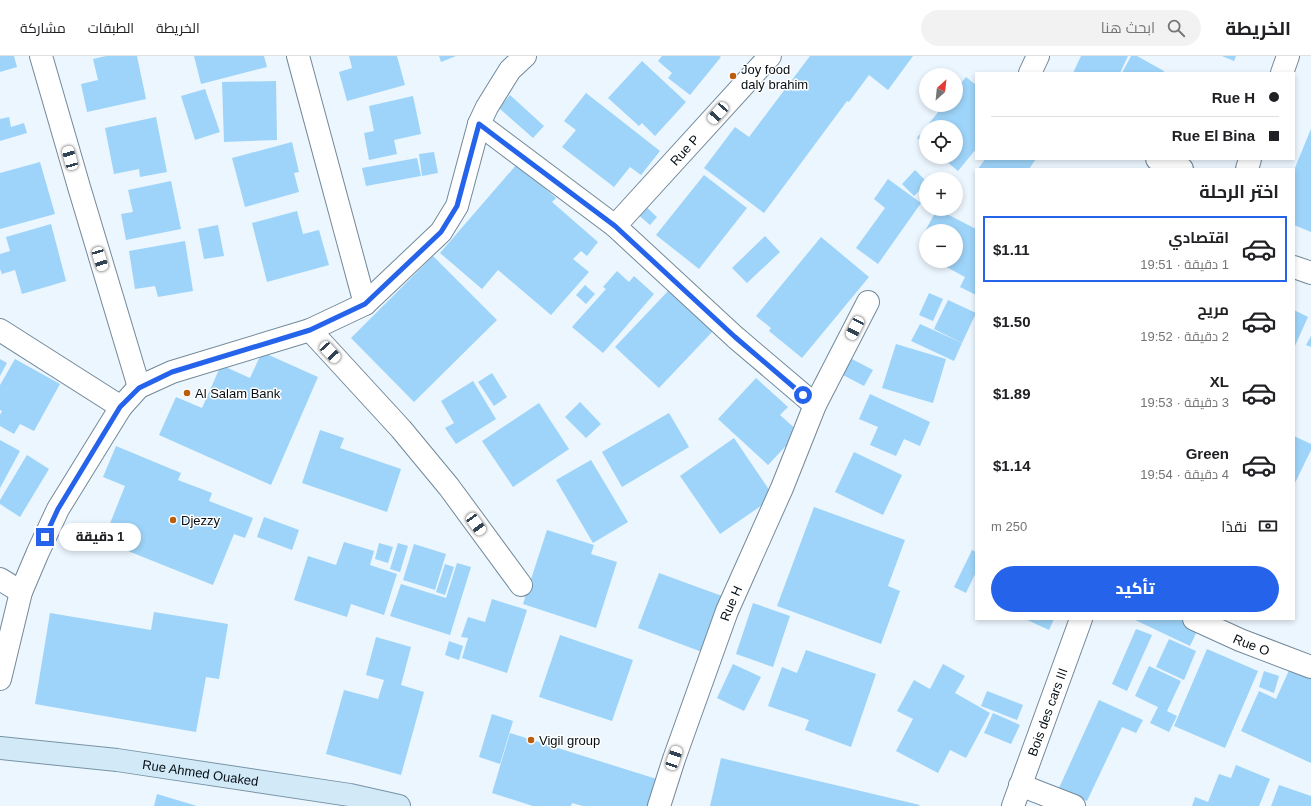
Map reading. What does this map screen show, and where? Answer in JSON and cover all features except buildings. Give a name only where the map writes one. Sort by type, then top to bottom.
[{"type":"main road","name":"Rue Ahmed Ouaked","points":[[0,748],[117,760],[350,795],[399,806]]},
{"type":"street","points":[[41,56],[139,388]]},
{"type":"street","points":[[298,56],[365,304]]},
{"type":"street","points":[[0,679],[21,592],[58,509],[120,407],[139,388],[172,372],[310,330],[365,304],[441,232],[457,206],[479,124],[487,107],[510,70],[525,56]]},
{"type":"street","name":"Rue P","points":[[615,226],[770,56]]},
{"type":"street","points":[[1030,72],[1038,56]]},
{"type":"street","points":[[1282,72],[1288,56]]},
{"type":"street","points":[[479,124],[615,226],[735,337],[815,405]]},
{"type":"street","points":[[1160,160],[1180,168]]},
{"type":"street","points":[[1295,267],[1311,273]]},
{"type":"street","name":"Rue H","points":[[659,806],[674,758],[727,611],[782,488],[815,405],[868,302]]},
{"type":"street","points":[[0,330],[120,407]]},
{"type":"street","points":[[310,330],[401,429],[449,487],[521,585]]},
{"type":"street","points":[[0,579],[21,592]]},
{"type":"street","name":"Bois des cars III","points":[[1013,806],[1081,620]]},
{"type":"street","name":"Rue O","points":[[1196,620],[1240,640],[1311,667]]},
{"type":"street","points":[[1020,785],[1074,806]]},
{"type":"place","name":"Joy food daly brahim","points":[[733,76]]},
{"type":"place","name":"Al Salam Bank","points":[[187,393]]},
{"type":"place","name":"Djezzy","points":[[173,520]]},
{"type":"place","name":"Vigil group","points":[[531,740]]},
{"type":"route","points":[[45,537],[58,509],[120,407],[139,388],[172,372],[310,330],[324,324],[365,304],[415,258],[441,232],[457,206],[479,124],[615,226],[735,337],[803,395]]}]
